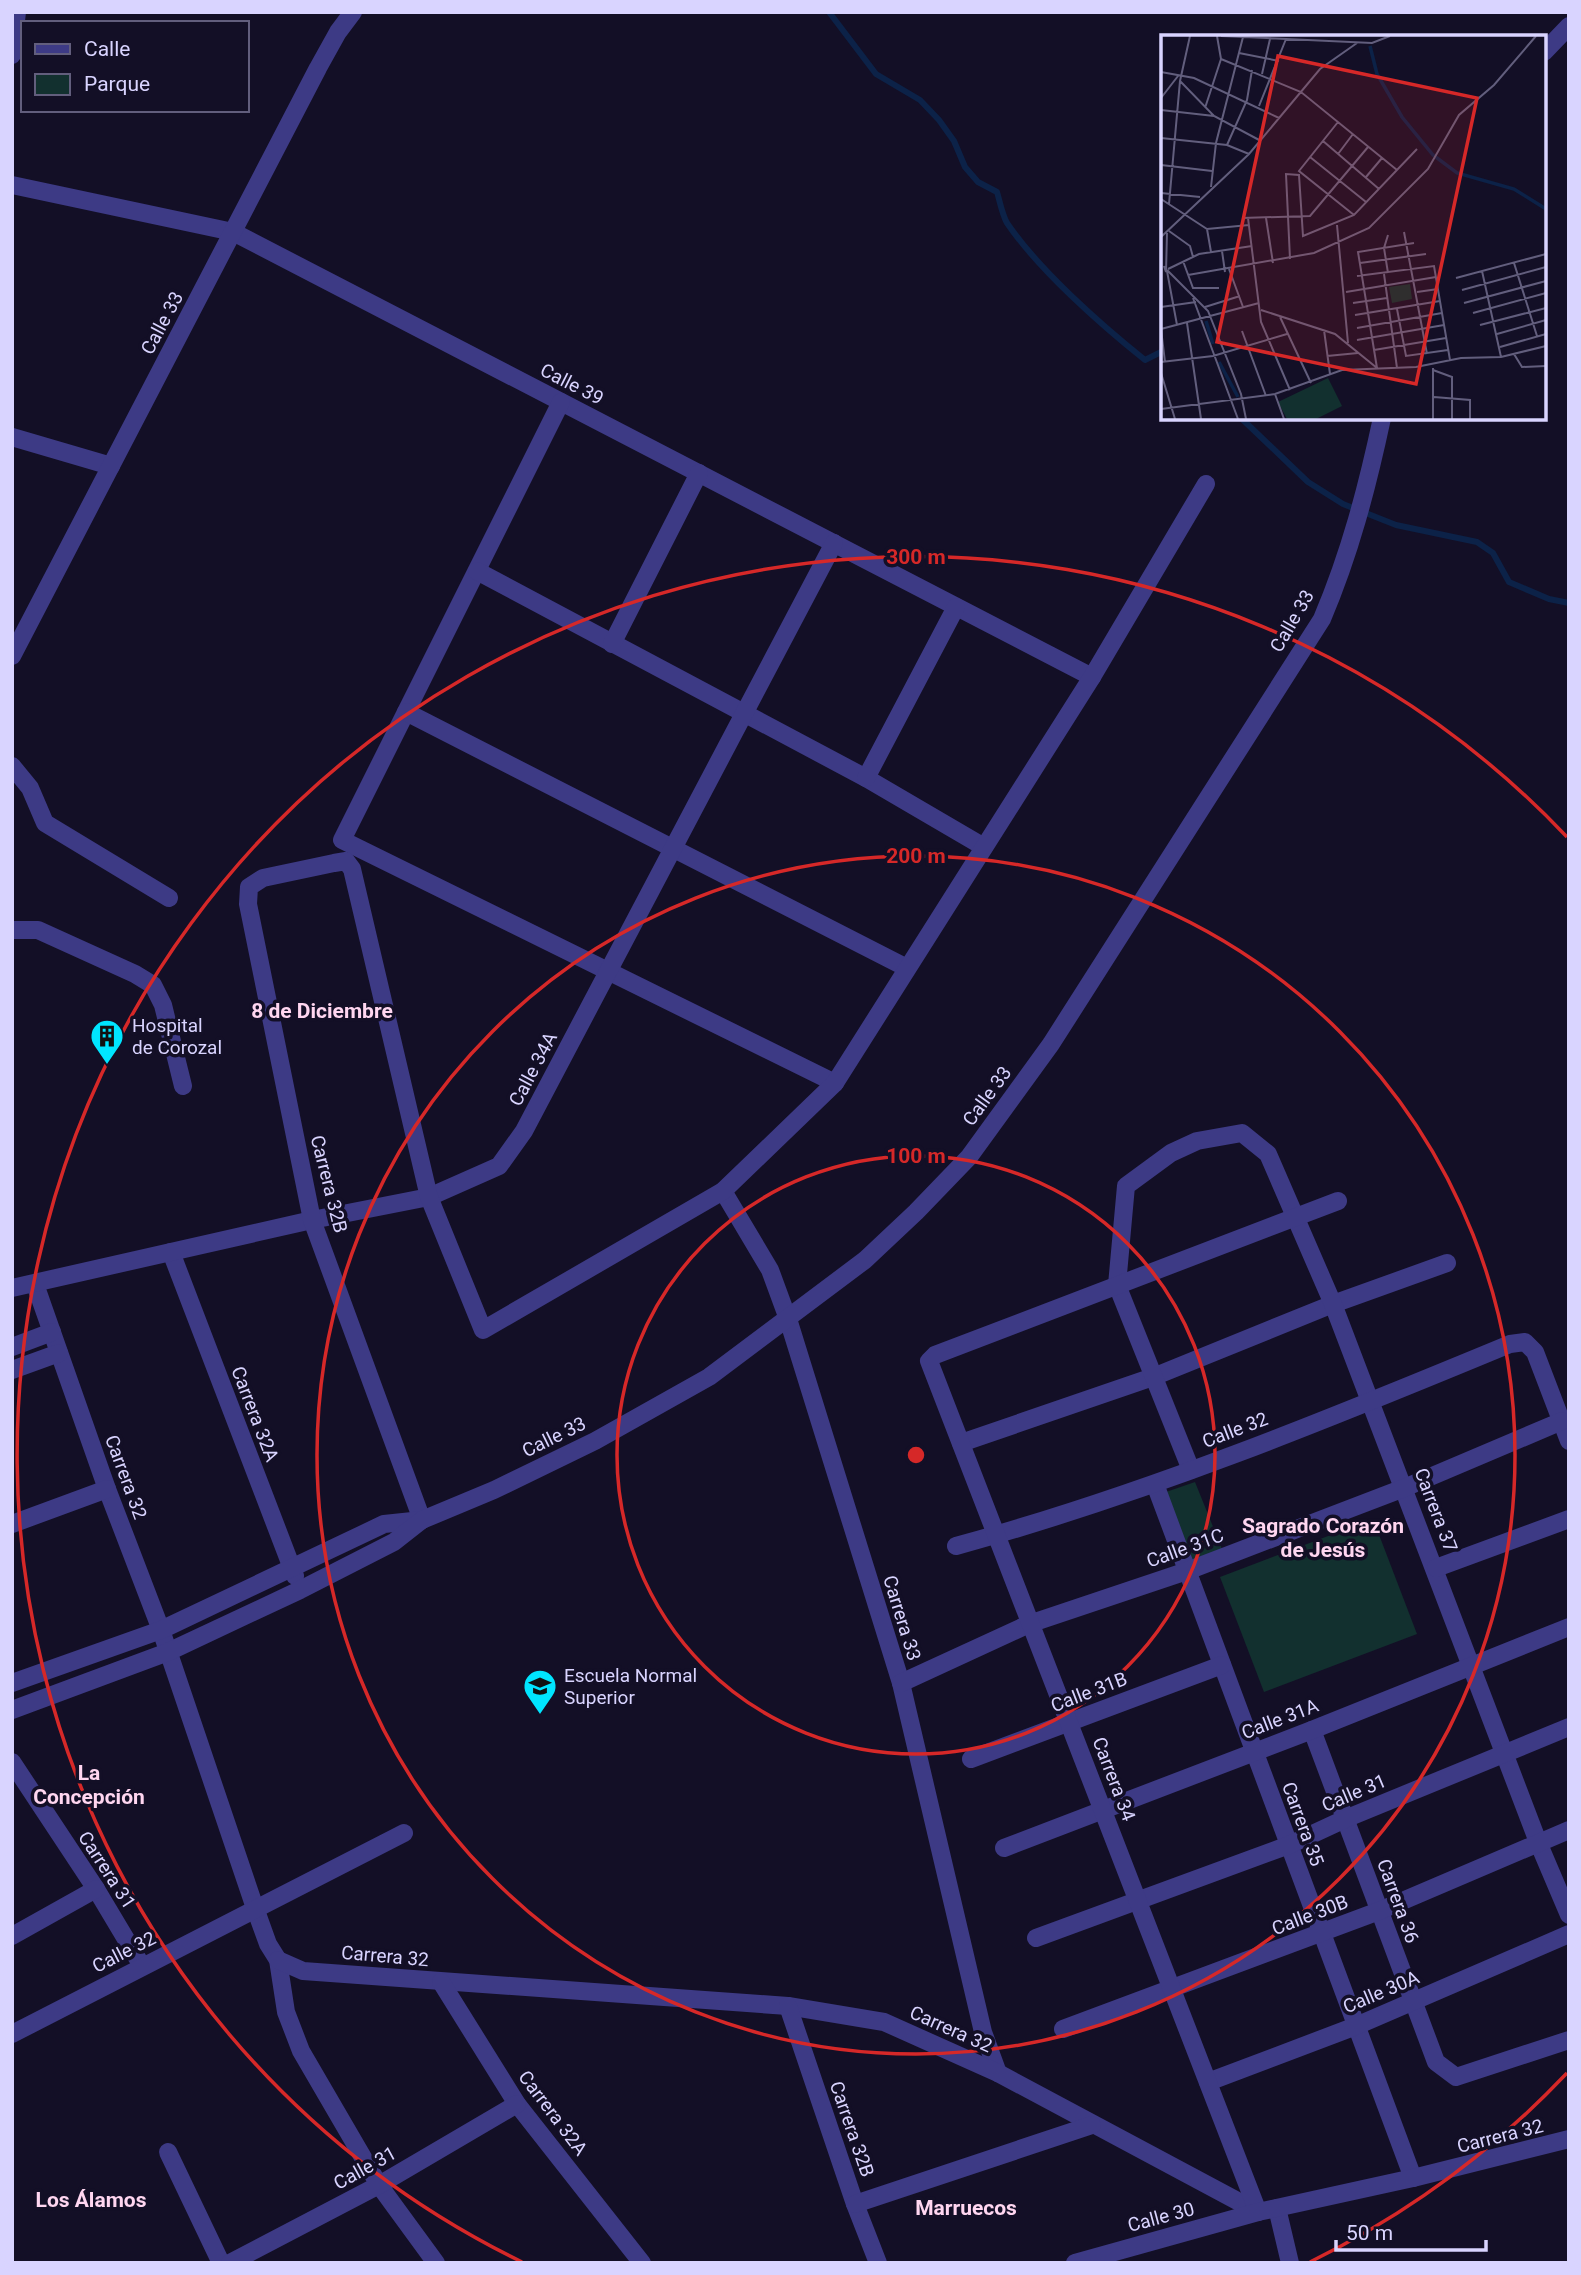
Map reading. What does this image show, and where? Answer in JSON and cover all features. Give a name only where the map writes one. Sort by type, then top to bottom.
[{"type":"street","points":[[12,55],[17,12]]},
{"type":"street","name":"Calle 33","points":[[12,656],[318,68],[338,32],[354,12]]},
{"type":"street","points":[[1546,50],[1569,26]]},
{"type":"street","name":"Calle 39","points":[[12,184],[233,232],[1092,677]]},
{"type":"street","points":[[561,402],[342,840],[835,1083]]},
{"type":"street","name":"Calle 33","points":[[12,1710],[168,1652],[394,1542],[422,1520],[494,1490],[594,1441],[709,1377],[865,1260],[916,1212],[960,1166],[1051,1044],[1322,619],[1344,566],[1368,485],[1382,420]]},
{"type":"street","points":[[12,437],[111,466]]},
{"type":"street","points":[[612,644],[699,473]]},
{"type":"street","points":[[429,1197],[483,1330],[723,1191],[835,1083],[1092,677],[1206,484]]},
{"type":"street","name":"Calle 34A","points":[[12,1288],[312,1220],[429,1197],[499,1166],[524,1131],[834,543]]},
{"type":"street","points":[[477,571],[866,778],[984,847]]},
{"type":"street","points":[[866,778],[956,607]]},
{"type":"street","points":[[406,712],[907,968]]},
{"type":"street","points":[[12,765],[30,788],[45,823],[169,898]]},
{"type":"street","name":"Carrera 32B","points":[[422,1520],[312,1220],[248,904],[249,887],[263,878],[346,861],[352,869],[429,1197]]},
{"type":"street","points":[[12,930],[38,930],[135,974],[153,985],[163,1004],[183,1086]]},
{"type":"street","name":"Carrera 37","points":[[1117,1285],[1126,1186],[1171,1153],[1197,1141],[1242,1133],[1268,1154],[1333,1304],[1436,1568],[1538,1842],[1569,1915]]},
{"type":"street","name":"Carrera 33","points":[[723,1191],[770,1270],[788,1319],[901,1684],[983,2032],[998,2073]]},
{"type":"street","points":[[1191,1470],[1117,1285],[1338,1201]]},
{"type":"street","name":"Carrera 32A","points":[[171,1252],[300,1590]]},
{"type":"street","points":[[961,1443],[1153,1377],[1333,1304],[1447,1262]]},
{"type":"street","name":"Carrera 32","points":[[35,1284],[107,1489],[161,1630],[255,1908],[268,1944],[278,1960],[286,2012],[301,2051],[379,2185],[436,2263]]},
{"type":"street","name":"Carrera 34","points":[[1117,1285],[935,1354],[929,1361],[1258,2212]]},
{"type":"street","points":[[12,1347],[52,1332]]},
{"type":"street","name":"Calle 32","points":[[956,1546],[997,1535],[1191,1470],[1510,1344],[1525,1342],[1535,1352],[1562,1422]]},
{"type":"street","points":[[12,1370],[59,1353]]},
{"type":"street","points":[[1562,1422],[1569,1441]]},
{"type":"street","name":"Calle 31C","points":[[901,1684],[1029,1624],[1186,1571],[1404,1488],[1562,1422]]},
{"type":"street","name":"Carrera 35","points":[[1155,1483],[1413,2178]]},
{"type":"street","points":[[12,1524],[107,1489]]},
{"type":"street","points":[[1436,1568],[1569,1519]]},
{"type":"street","name":"Calle 33","points":[[12,1683],[161,1630],[384,1524],[422,1520]]},
{"type":"street","name":"Calle 31A","points":[[1004,1848],[1312,1730],[1569,1627]]},
{"type":"street","name":"Calle 31B","points":[[971,1759],[1222,1665]]},
{"type":"street","name":"Calle 31","points":[[1036,1938],[1289,1845],[1345,1819],[1569,1727]]},
{"type":"street","name":"Carrera 36","points":[[1312,1730],[1436,2062],[1456,2077],[1569,2040]]},
{"type":"street","name":"Carrera 31","points":[[12,1762],[96,1889],[142,1966]]},
{"type":"street","name":"Calle 30B","points":[[1063,2029],[1379,1911],[1569,1830]]},
{"type":"street","name":"Calle 32","points":[[12,2034],[404,1833]]},
{"type":"street","points":[[12,1936],[96,1889]]},
{"type":"street","name":"Calle 30A","points":[[1208,2082],[1356,2026],[1569,1934]]},
{"type":"street","name":"Carrera 32","points":[[278,1960],[303,1971],[788,2006],[884,2022],[998,2073],[1258,2212],[1413,2178],[1569,2139]]},
{"type":"street","name":"Carrera 32A","points":[[441,1982],[517,2104],[642,2263]]},
{"type":"street","name":"Carrera 32B","points":[[788,2006],[855,2204],[878,2263]]},
{"type":"street","name":"Calle 31","points":[[230,2263],[379,2185],[517,2104]]},
{"type":"street","points":[[855,2204],[1093,2125]]},
{"type":"street","points":[[168,2151],[221,2263]]},
{"type":"street","points":[[1277,2208],[1290,2263]]},
{"type":"street","name":"Calle 30","points":[[1075,2263],[1258,2212]]},
{"type":"green space","points":[[1195,1482],[1222,1549],[1192,1562],[1166,1492]]},
{"type":"green space","points":[[1373,1519],[1417,1634],[1264,1692],[1220,1577]]},
{"type":"waterway","points":[[829,12],[876,74],[920,100],[939,120],[954,141],[965,167],[978,182],[997,192],[1007,223],[1053,278],[1145,360],[1161,352]]},
{"type":"waterway","points":[[1243,420],[1308,482],[1343,504],[1396,525],[1477,542],[1493,553],[1509,582],[1549,599],[1569,603]]},
{"type":"place","name":"Hospital de Corozal","points":[[107,1066]]},
{"type":"place","name":"Escuela Normal Superior","points":[[540,1716]]},
{"type":"district","name":"8 de Diciembre","points":[[322,1011]]},
{"type":"district","name":"Sagrado Corazón de Jesús","points":[[1323,1538]]},
{"type":"district","name":"La Concepción","points":[[89,1785]]},
{"type":"district","name":"Los Álamos","points":[[91,2200]]},
{"type":"district","name":"Marruecos","points":[[966,2208]]}]
